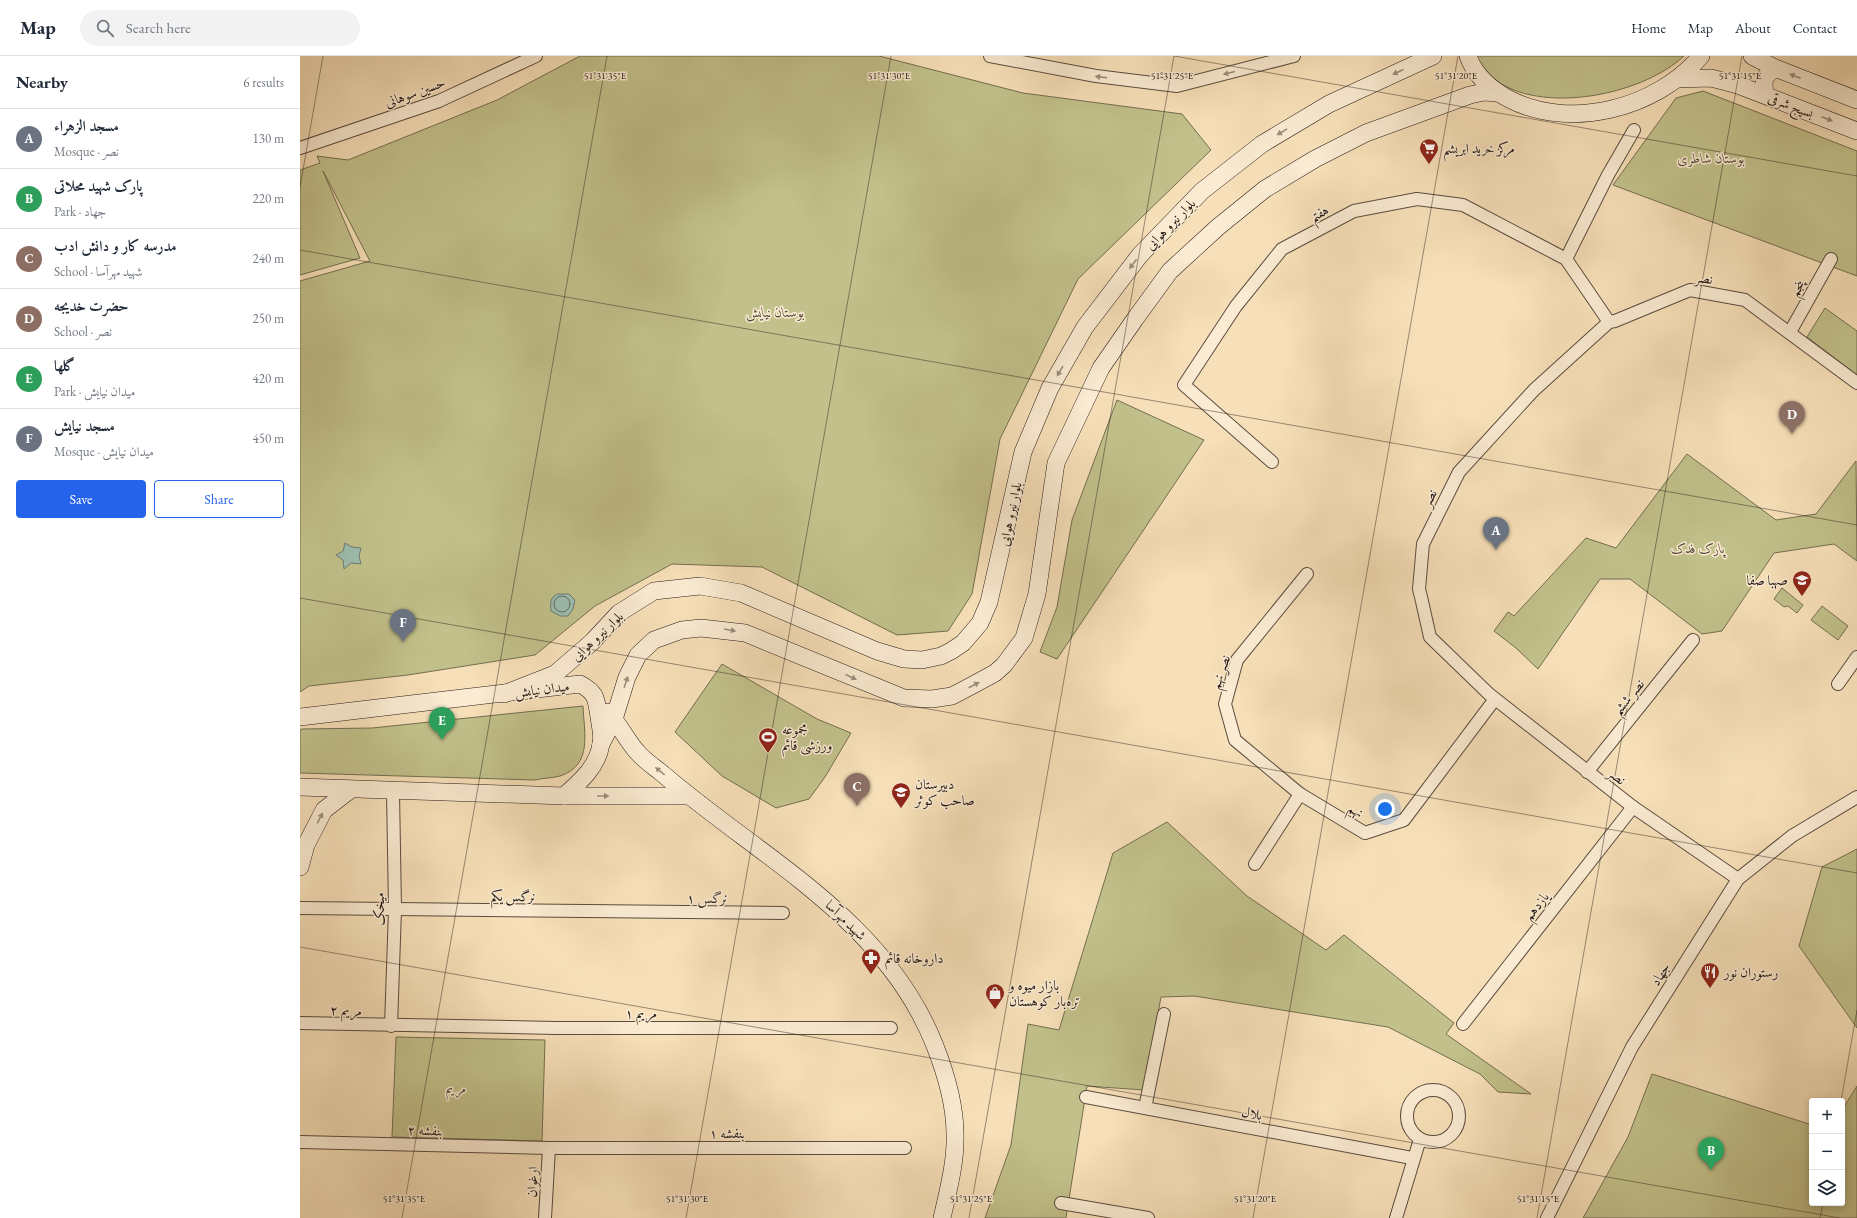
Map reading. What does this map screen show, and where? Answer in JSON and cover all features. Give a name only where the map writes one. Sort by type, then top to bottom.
[{"type":"main road","name":"بلوار نیرو هوایی","points":[[504,694],[555,674],[592,642],[619,613],[654,591],[700,586],[741,593],[877,651],[904,659],[922,660],[941,656],[962,643],[980,623],[989,602],[1023,452],[1050,388],[1085,327],[1140,254],[1202,191],[1262,144],[1329,104],[1433,56]]},
{"type":"main road","points":[[1468,56],[1473,68],[1498,93],[1525,107],[1542,112],[1578,114],[1608,110],[1634,102],[1659,91],[1677,79],[1701,56]]},
{"type":"main road","name":"بسیج شرقی","points":[[1752,56],[1775,68],[1857,100]]},
{"type":"main road","points":[[1765,95],[1764,80],[1766,74],[1775,68]]},
{"type":"main road","name":"بسیج شرقی","points":[[1677,79],[1711,78],[1738,85],[1857,131]]},
{"type":"main road","points":[[564,796],[584,778],[596,760],[601,744],[614,719],[627,677],[638,655],[654,640],[682,630],[701,628],[745,633],[904,698],[932,699],[952,696],[994,673],[1004,665],[1024,638],[1030,620],[1037,594],[1056,463],[1101,368],[1135,318],[1170,271],[1218,227],[1265,189],[1315,159],[1366,133],[1470,95],[1484,92],[1498,93]]},
{"type":"main road","name":"میدان نیایش","points":[[300,717],[580,684],[591,690],[597,701],[614,719]]},
{"type":"main road","points":[[597,701],[601,744]]},
{"type":"main road","name":"شهید مهرآسا","points":[[614,719],[640,756],[689,796],[826,899],[874,947],[908,990],[929,1029],[951,1092],[955,1134],[950,1182],[942,1218]]},
{"type":"main road","points":[[300,787],[393,792],[564,796],[689,796]]},
{"type":"main road","points":[[300,867],[306,845],[324,810],[350,790]]},
{"type":"street","name":"حسین سوهانی","points":[[300,148],[439,101],[536,56]]},
{"type":"street","points":[[990,56],[1096,76],[1177,86],[1294,56]]},
{"type":"street","points":[[1566,259],[1608,175],[1634,130]]},
{"type":"street","name":"هفتم","points":[[1272,462],[1184,385],[1236,306],[1282,249],[1354,211],[1417,198],[1463,205],[1566,259],[1609,322]]},
{"type":"street","name":"پنجم","points":[[1790,332],[1831,259]]},
{"type":"street","name":"نصر","points":[[1738,879],[1633,807],[1587,772],[1495,699],[1430,637],[1419,589],[1423,544],[1459,472],[1534,390],[1609,322],[1615,321],[1690,290],[1745,300],[1857,383]]},
{"type":"street","name":"نصر نهم","points":[[1300,794],[1235,740],[1225,704],[1237,660],[1307,574]]},
{"type":"street","name":"نصر ششم","points":[[1587,772],[1693,640]]},
{"type":"street","points":[[1838,684],[1857,658]]},
{"type":"street","name":"نهم","points":[[1300,794],[1366,833],[1404,820],[1495,699]]},
{"type":"street","name":"میخک","points":[[391,1026],[395,909],[393,792]]},
{"type":"street","points":[[1255,864],[1300,794]]},
{"type":"street","name":"جهاد","points":[[1548,1218],[1632,1047],[1738,879],[1792,836],[1857,797]]},
{"type":"street","name":"یازدهم","points":[[1463,1024],[1633,807]]},
{"type":"street","name":"نرگس یکم","points":[[300,908],[630,912]]},
{"type":"street","name":"نرگس ۱","points":[[630,912],[783,913]]},
{"type":"street","points":[[1146,1108],[1164,1014]]},
{"type":"street","name":"مریم ۲","points":[[300,1023],[391,1026]]},
{"type":"street","name":"مریم ۱","points":[[391,1026],[556,1028],[891,1028]]},
{"type":"street","points":[[1433,1090],[1449,1095],[1455,1102],[1459,1118],[1457,1126],[1452,1134],[1437,1142],[1420,1138],[1411,1130],[1407,1118],[1407,1109],[1411,1101],[1417,1095],[1433,1090]]},
{"type":"street","name":"بلال","points":[[1086,1097],[1412,1158]]},
{"type":"street","points":[[1396,1218],[1412,1158],[1420,1138]]},
{"type":"street","name":"بنفشه ۲","points":[[300,1142],[549,1148]]},
{"type":"street","name":"بنفشه ۱","points":[[549,1148],[905,1148]]},
{"type":"street","name":"ارغوان","points":[[545,1218],[549,1148]]},
{"type":"street","points":[[1061,1203],[1148,1218]]},
{"type":"green space","name":"بوستان نیایش","points":[[580,56],[879,56],[1023,93],[1182,114],[1211,150],[1078,279],[1000,439],[972,594],[948,631],[897,635],[762,567],[672,564],[595,606],[535,655],[408,675],[309,686],[300,692],[300,281],[370,261],[323,171],[360,258],[300,275],[300,170],[320,163],[317,156],[348,160],[497,100]]},
{"type":"green space","points":[[1475,56],[1684,56],[1667,69],[1646,80],[1623,89],[1598,95],[1573,98],[1525,94],[1505,86],[1492,77]]},
{"type":"green space","name":"بوستان شاطری","points":[[1703,91],[1857,151],[1857,276],[1613,185],[1676,98]]},
{"type":"green space","points":[[1825,308],[1857,331],[1857,375],[1807,337]]},
{"type":"green space","points":[[1117,400],[1204,440],[1057,659],[1040,652],[1057,607],[1072,520]]},
{"type":"green space","name":"پارک فدک","points":[[1687,454],[1776,520],[1816,514],[1856,461],[1857,561],[1834,544],[1774,553],[1722,631],[1702,634],[1630,579],[1600,579],[1538,669],[1516,648],[1494,631],[1508,612],[1514,616],[1586,538],[1616,548]]},
{"type":"green space","points":[[1782,588],[1803,605],[1797,613],[1788,606],[1784,607],[1774,599]]},
{"type":"green space","points":[[1822,606],[1848,626],[1838,640],[1811,620]]},
{"type":"green space","name":"مجموعه ورزشی قائم","points":[[722,664],[817,719],[851,733],[825,777],[809,799],[776,808],[722,776],[675,732]]},
{"type":"green space","points":[[583,706],[585,737],[582,756],[578,764],[571,771],[557,777],[535,780],[300,773],[300,730],[302,729],[372,728]]},
{"type":"green space","points":[[1167,822],[1247,896],[1326,950],[1344,935],[1454,1023],[1446,1034],[1531,1094],[1498,1092],[1480,1074],[1388,1027],[1194,996],[1161,997],[1144,1090],[1087,1086],[1066,1218],[985,1218],[1011,1145],[1028,1024],[1059,1030],[1113,853]]},
{"type":"green space","points":[[1857,849],[1857,1028],[1799,946],[1822,867]]},
{"type":"green space","name":"مریم","points":[[396,1037],[545,1040],[542,1141],[392,1137]]},
{"type":"green space","points":[[1652,1074],[1809,1124],[1809,1206],[1845,1206],[1845,1105],[1857,1086],[1857,1218],[1583,1218],[1628,1137]]},
{"type":"water","points":[[345,543],[352,547],[361,548],[359,556],[361,564],[351,563],[344,569],[343,560],[336,555],[343,551]]},
{"type":"water","points":[[557,594],[569,594],[575,600],[573,609],[568,616],[560,616],[551,611],[551,601]]},
{"type":"place","name":"مرکز خرید ابریشم","points":[[1429,165]]},
{"type":"place","name":"حضرت خدیجه","points":[[1792,434]]},
{"type":"place","name":"مسجد الزهراء","points":[[1496,550]]},
{"type":"place","name":"صهبا صفا","points":[[1802,597]]},
{"type":"place","name":"مسجد نیایش","points":[[403,642]]},
{"type":"place","name":"گلها","points":[[442,740]]},
{"type":"place","name":"مجموعه ورزشی قائم","points":[[768,754]]},
{"type":"place","name":"مدرسه کار و دانش ادب","points":[[857,806]]},
{"type":"place","name":"دبيرستان صاحب كوثر","points":[[901,809]]},
{"type":"place","name":"داروخانه قائم","points":[[871,975]]},
{"type":"place","name":"رستوران نور","points":[[1710,989]]},
{"type":"place","name":"بازار میوه و تره‌بار کوهستان","points":[[995,1010]]},
{"type":"place","name":"پارک شهید محلاتی","points":[[1711,1170]]}]
